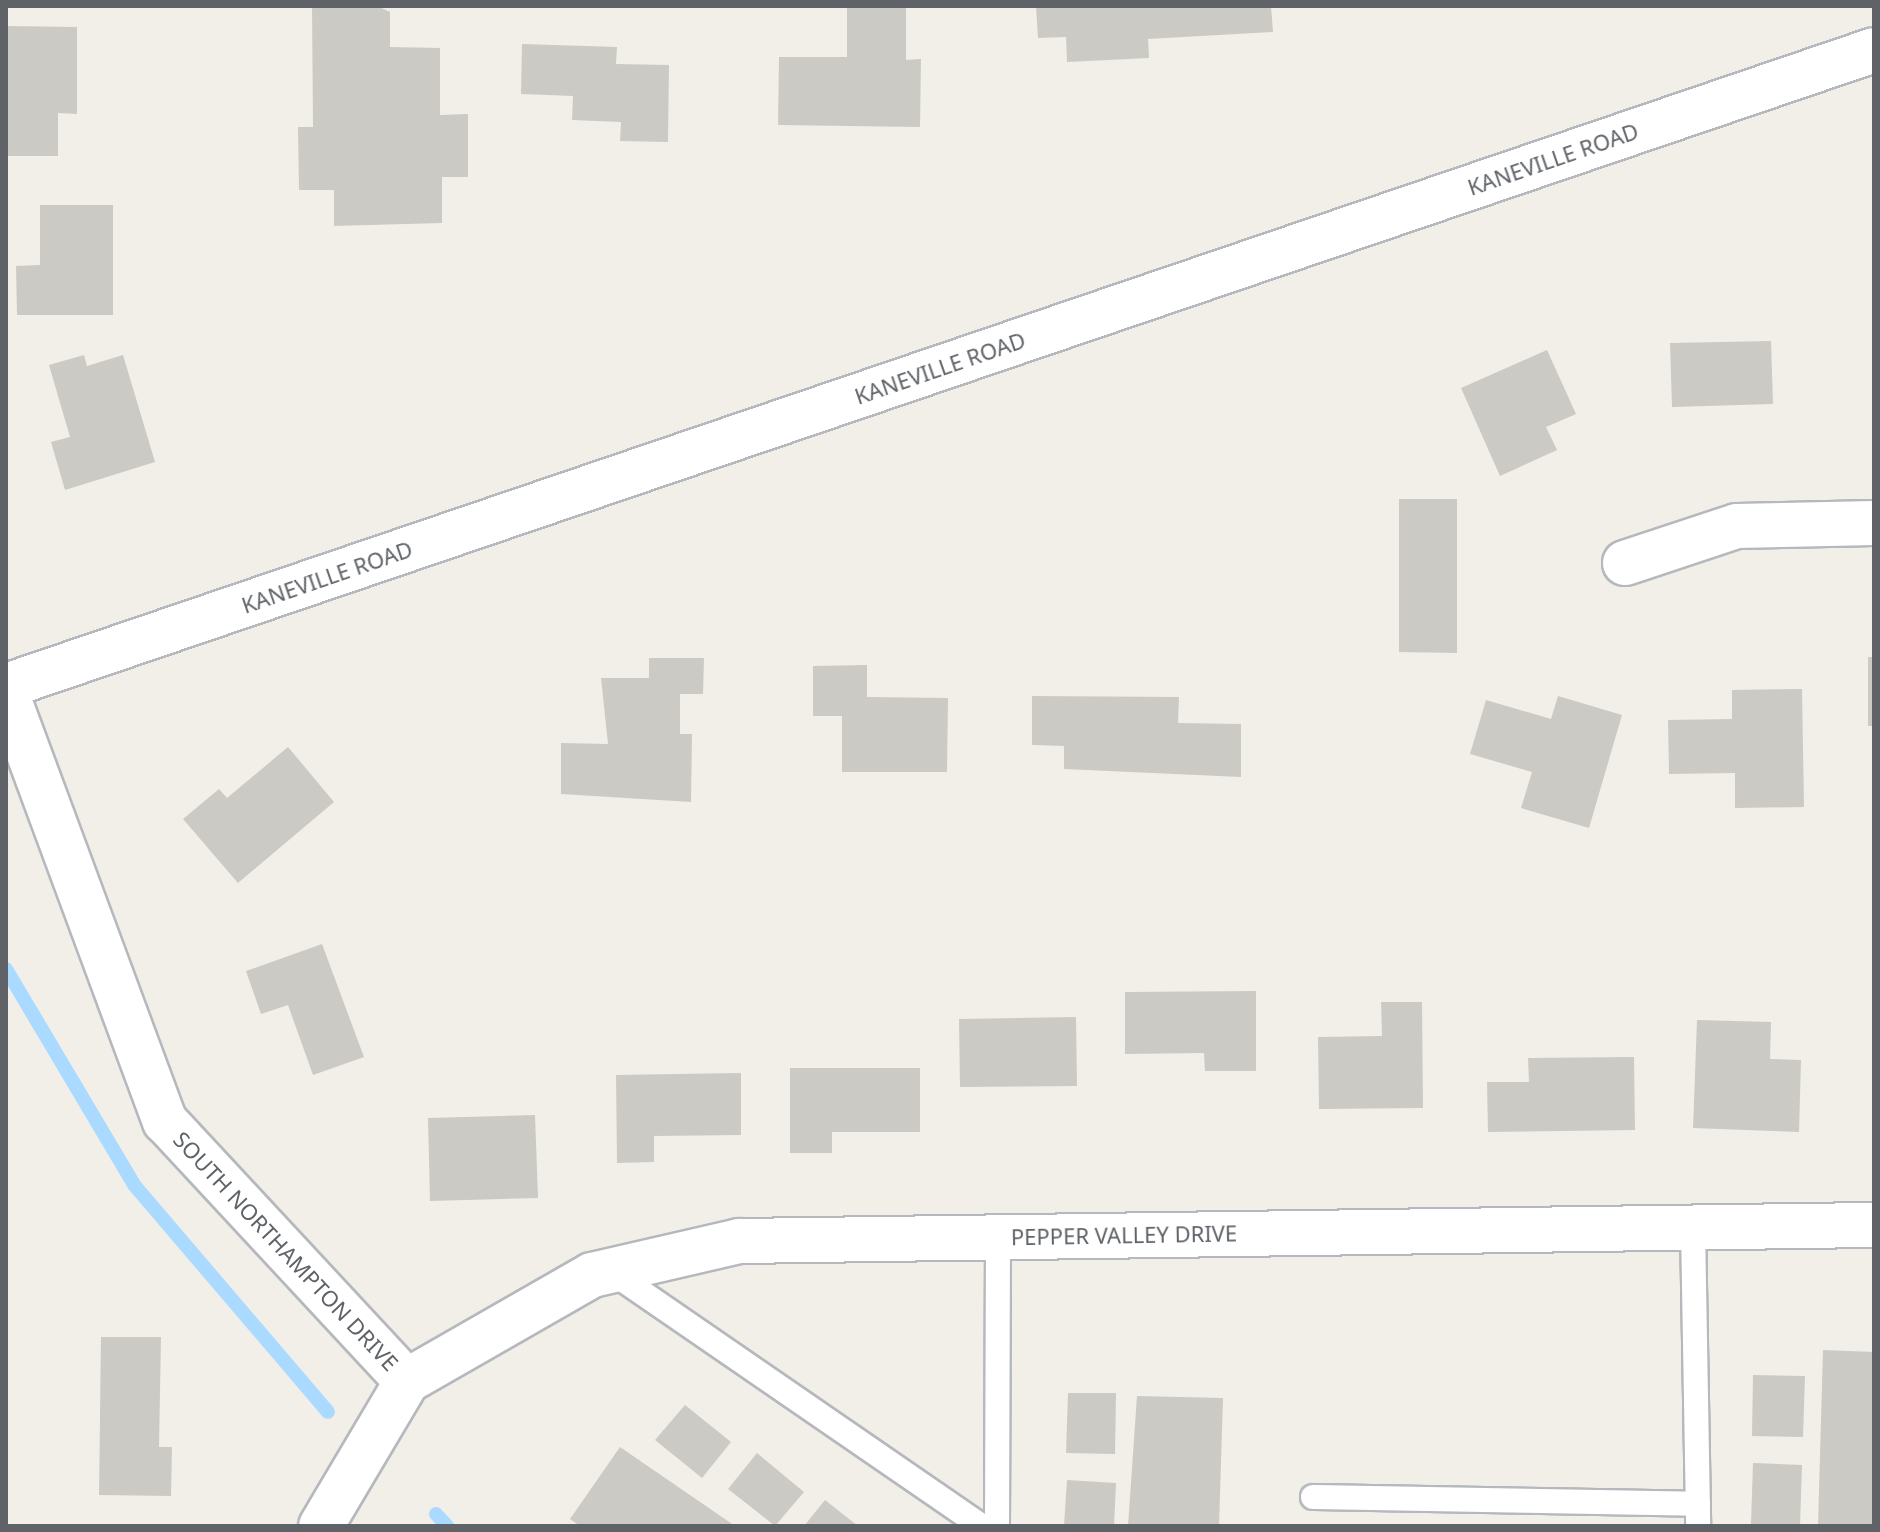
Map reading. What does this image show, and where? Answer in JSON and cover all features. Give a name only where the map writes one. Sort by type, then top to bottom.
[{"type":"street","name":"KANEVILLE ROAD","points":[[6,686],[1874,50]]},
{"type":"street","points":[[1625,563],[1737,526],[1874,523]]},
{"type":"street","name":"SOUTH NORTHAMPTON DRIVE","points":[[6,692],[165,1121],[407,1381],[321,1526]]},
{"type":"street","name":"PEPPER VALLEY DRIVE","points":[[407,1381],[609,1270],[739,1241],[1874,1225]]},
{"type":"lane","points":[[1313,1497],[1698,1515],[1693,1227]]},
{"type":"lane","points":[[997,1526],[998,1237]]},
{"type":"lane","points":[[609,1270],[982,1526]]},
{"type":"building","points":[[312,6],[377,6],[390,12],[390,47],[440,48],[440,115],[468,114],[468,177],[442,177],[442,223],[334,226],[334,190],[299,190],[298,127],[313,127]]},
{"type":"building","points":[[847,6],[906,6],[906,60],[921,59],[920,127],[778,125],[779,57],[847,57]]},
{"type":"building","points":[[1036,6],[1271,6],[1273,32],[1148,39],[1149,58],[1067,62],[1066,37],[1038,38]]},
{"type":"building","points":[[6,26],[77,27],[77,114],[58,113],[58,156],[6,156]]},
{"type":"building","points":[[522,44],[617,47],[616,64],[669,65],[668,142],[620,141],[621,122],[572,120],[573,96],[521,94]]},
{"type":"building","points":[[40,205],[113,205],[113,315],[17,315],[16,266],[40,265]]},
{"type":"building","points":[[1771,341],[1773,404],[1672,407],[1670,343]]},
{"type":"building","points":[[1547,350],[1576,414],[1546,427],[1557,450],[1500,476],[1461,388]]},
{"type":"building","points":[[84,355],[87,366],[123,355],[155,462],[65,490],[51,442],[70,437],[49,365]]},
{"type":"building","points":[[1399,499],[1457,499],[1457,653],[1399,652]]},
{"type":"building","points":[[1868,657],[1874,657],[1874,726],[1868,726]]},
{"type":"building","points":[[649,658],[704,658],[703,694],[680,694],[680,734],[692,734],[691,802],[561,794],[561,743],[608,744],[601,678],[649,678]]},
{"type":"building","points":[[867,665],[867,697],[948,698],[947,772],[842,772],[842,716],[813,716],[813,666]]},
{"type":"building","points":[[1802,689],[1804,807],[1735,808],[1735,773],[1669,774],[1668,720],[1732,719],[1732,690]]},
{"type":"building","points":[[1032,696],[1179,697],[1178,723],[1241,724],[1241,777],[1064,769],[1064,746],[1032,745]]},
{"type":"building","points":[[1558,696],[1622,715],[1589,828],[1521,808],[1532,772],[1470,754],[1486,700],[1551,719]]},
{"type":"building","points":[[288,747],[334,802],[238,883],[183,819],[219,789],[227,798]]},
{"type":"building","points":[[322,944],[364,1057],[313,1075],[288,1005],[261,1014],[246,971]]},
{"type":"building","points":[[1256,991],[1256,1071],[1205,1071],[1204,1053],[1125,1054],[1125,992]]},
{"type":"building","points":[[1381,1002],[1422,1002],[1423,1108],[1319,1109],[1318,1037],[1382,1036]]},
{"type":"building","points":[[1076,1017],[1077,1086],[960,1087],[959,1019]]},
{"type":"building","points":[[1697,1020],[1771,1022],[1770,1059],[1801,1060],[1799,1132],[1693,1128]]},
{"type":"building","points":[[1634,1057],[1635,1130],[1488,1132],[1487,1082],[1529,1082],[1528,1058]]},
{"type":"building","points":[[790,1068],[920,1068],[920,1132],[832,1132],[832,1153],[790,1153]]},
{"type":"building","points":[[741,1073],[741,1135],[654,1136],[654,1162],[617,1163],[616,1075]]},
{"type":"building","points":[[535,1115],[538,1198],[430,1201],[428,1118]]},
{"type":"building","points":[[101,1337],[161,1337],[159,1447],[172,1447],[171,1496],[99,1495]]},
{"type":"building","points":[[1823,1350],[1874,1352],[1874,1526],[1818,1526]]},
{"type":"building","points":[[1753,1375],[1805,1376],[1803,1437],[1752,1436]]},
{"type":"building","points":[[1068,1393],[1116,1393],[1115,1454],[1066,1453]]},
{"type":"building","points":[[1137,1396],[1223,1398],[1219,1526],[1128,1526]]},
{"type":"building","points":[[685,1405],[731,1442],[702,1478],[655,1440]]},
{"type":"building","points":[[620,1447],[735,1526],[580,1526],[570,1519]]},
{"type":"building","points":[[757,1453],[804,1492],[775,1526],[728,1489]]},
{"type":"building","points":[[1753,1463],[1802,1465],[1800,1526],[1751,1524]]},
{"type":"building","points":[[1067,1480],[1116,1483],[1114,1526],[1064,1526]]},
{"type":"building","points":[[825,1500],[858,1526],[804,1526]]},
{"type":"waterway","points":[[6,969],[135,1186],[328,1412]]},
{"type":"waterway","points":[[436,1514],[447,1526]]}]
